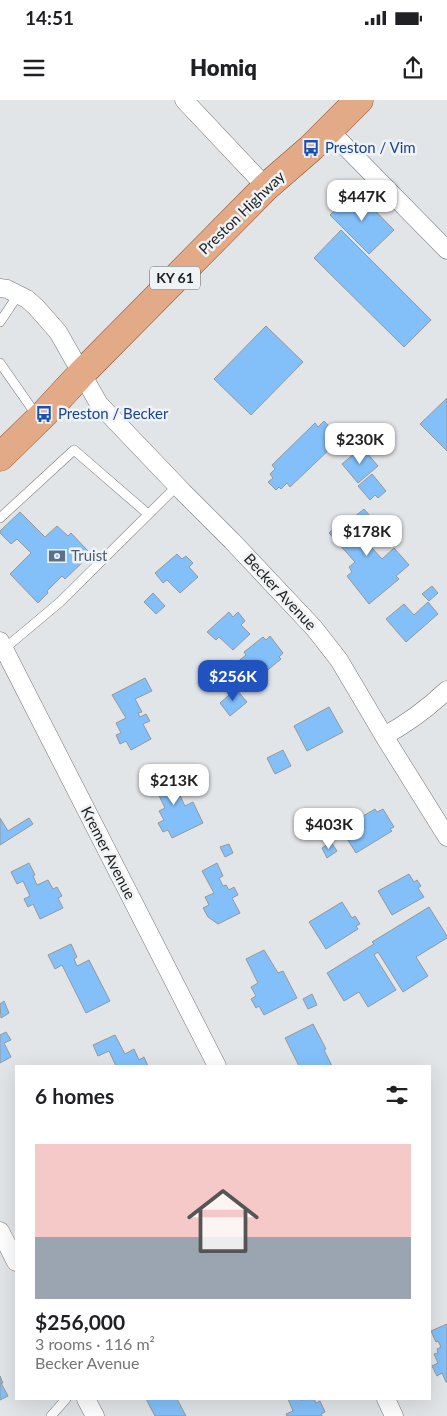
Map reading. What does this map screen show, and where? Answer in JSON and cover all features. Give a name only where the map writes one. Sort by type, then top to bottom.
[{"type":"main road","name":"Preston Highway","points":[[0,457],[266,187],[359,100]]},
{"type":"street","points":[[184,100],[266,187]]},
{"type":"street","points":[[329,130],[447,250]]},
{"type":"street","name":"Becker Avenue","points":[[0,288],[27,299],[36,307],[58,332],[99,404],[314,628],[339,660],[447,837]]},
{"type":"street","name":"Kremer Avenue","points":[[2,645],[216,1065]]},
{"type":"street","points":[[384,736],[406,724],[447,690]]},
{"type":"street","points":[[0,1231],[15,1260]]},
{"type":"street","points":[[87,1400],[95,1416]]},
{"type":"street","points":[[386,1400],[394,1416]]},
{"type":"lane","points":[[0,322],[18,295]]},
{"type":"lane","points":[[0,363],[39,419]]},
{"type":"lane","points":[[0,518],[74,450],[148,514]]},
{"type":"lane","points":[[2,645],[60,602],[176,486]]},
{"type":"lane","points":[[51,1416],[65,1400]]},
{"type":"building","points":[[355,190],[394,230],[369,254],[330,215]]},
{"type":"building","points":[[341,230],[431,320],[404,347],[314,258]]},
{"type":"building","points":[[266,326],[303,362],[251,415],[214,379]]},
{"type":"building","points":[[447,398],[447,451],[420,424]]},
{"type":"building","points":[[324,421],[336,434],[330,441],[334,445],[290,487],[287,483],[281,489],[279,487],[276,490],[268,482],[273,478],[270,474],[275,469],[272,465],[315,423],[318,427]]},
{"type":"building","points":[[362,447],[378,466],[358,483],[342,464]]},
{"type":"building","points":[[372,474],[386,491],[378,498],[375,495],[370,500],[358,486]]},
{"type":"building","points":[[364,509],[379,526],[364,539],[382,559],[394,548],[409,565],[396,576],[399,579],[369,604],[347,576],[352,572],[349,567],[355,562],[329,533],[346,518],[349,521]]},
{"type":"building","name":"Truist","points":[[20,512],[45,537],[57,526],[68,536],[71,533],[88,551],[84,555],[87,558],[65,579],[62,576],[38,603],[10,574],[31,553],[17,539],[11,544],[0,533]]},
{"type":"building","points":[[177,554],[182,559],[186,556],[193,563],[189,567],[198,577],[180,593],[167,580],[163,583],[155,573]]},
{"type":"building","points":[[432,586],[438,593],[429,601],[422,594]]},
{"type":"building","points":[[153,593],[165,606],[156,614],[144,602]]},
{"type":"building","points":[[428,602],[438,614],[406,642],[386,619],[404,604],[414,615]]},
{"type":"building","points":[[229,612],[233,617],[238,612],[245,621],[241,625],[250,634],[233,650],[219,637],[216,640],[207,632]]},
{"type":"building","points":[[270,636],[283,653],[279,657],[281,659],[246,688],[230,668],[246,655],[244,652],[263,637],[266,640]]},
{"type":"building","points":[[145,678],[152,691],[135,699],[142,712],[138,713],[140,717],[146,714],[150,721],[143,724],[151,739],[131,750],[126,741],[120,744],[116,735],[121,733],[116,723],[126,718],[112,695]]},
{"type":"building","points":[[236,689],[247,702],[230,716],[220,703]]},
{"type":"building","points":[[329,707],[343,732],[307,751],[294,726]]},
{"type":"building","points":[[283,750],[291,766],[275,774],[267,758]]},
{"type":"building","points":[[166,767],[185,806],[193,802],[203,823],[172,838],[168,830],[163,832],[158,823],[164,820],[159,811],[165,808],[149,775]]},
{"type":"building","points":[[375,809],[377,812],[383,809],[394,827],[390,829],[392,831],[356,853],[341,829]]},
{"type":"building","points":[[0,818],[8,831],[29,818],[33,824],[0,845]]},
{"type":"building","points":[[331,842],[337,851],[327,858],[322,848]]},
{"type":"building","points":[[229,844],[233,853],[225,857],[220,847]]},
{"type":"building","points":[[29,863],[35,875],[33,876],[37,885],[48,880],[53,889],[57,887],[62,896],[58,898],[63,908],[40,919],[33,904],[28,907],[24,899],[30,896],[23,881],[17,884],[11,872]]},
{"type":"building","points":[[217,863],[223,876],[219,878],[223,886],[226,885],[229,890],[234,887],[238,895],[232,898],[240,913],[218,924],[208,917],[203,908],[209,905],[205,897],[214,893],[202,871]]},
{"type":"building","points":[[409,874],[414,882],[417,880],[421,886],[418,888],[424,897],[392,915],[378,891]]},
{"type":"building","points":[[342,902],[352,918],[355,916],[360,924],[356,926],[358,929],[326,949],[309,922]]},
{"type":"building","points":[[429,907],[447,938],[416,957],[428,976],[403,992],[378,952],[374,955],[396,990],[368,1007],[359,992],[344,1001],[327,973],[374,944],[372,942]]},
{"type":"building","points":[[71,944],[77,957],[74,959],[77,966],[89,960],[110,1001],[86,1013],[62,965],[55,969],[48,955]]},
{"type":"building","points":[[264,950],[278,973],[283,971],[297,998],[264,1015],[259,1006],[256,1008],[251,999],[256,996],[251,987],[258,983],[246,959]]},
{"type":"building","points":[[312,994],[317,1005],[308,1009],[303,999]]},
{"type":"building","points":[[4,1001],[9,1013],[1,1018],[0,1004]]},
{"type":"building","points":[[313,1024],[326,1049],[324,1050],[332,1065],[298,1065],[285,1038]]},
{"type":"building","points":[[6,1032],[11,1040],[4,1043],[11,1057],[0,1063],[0,1035]]},
{"type":"building","points":[[115,1035],[125,1054],[134,1049],[139,1060],[144,1057],[148,1065],[116,1065],[109,1051],[98,1056],[93,1045]]},
{"type":"building","points":[[447,1324],[446,1382],[442,1373],[437,1376],[432,1366],[438,1363],[434,1354],[438,1353],[437,1349],[441,1347],[438,1341],[436,1342],[431,1331]]},
{"type":"building","points":[[0,1376],[3,1383],[1,1383],[8,1396],[0,1400]]},
{"type":"building","points":[[147,1400],[178,1400],[186,1416],[155,1416]]},
{"type":"building","points":[[288,1400],[314,1400],[316,1403],[320,1401],[325,1412],[321,1414],[322,1416],[287,1416],[286,1414],[293,1411]]},
{"type":"place","name":"Preston / Vim","points":[[311,148]]},
{"type":"place","name":"Preston / Becker","points":[[44,414]]},
{"type":"place","name":"Truist","points":[[57,556]]}]
